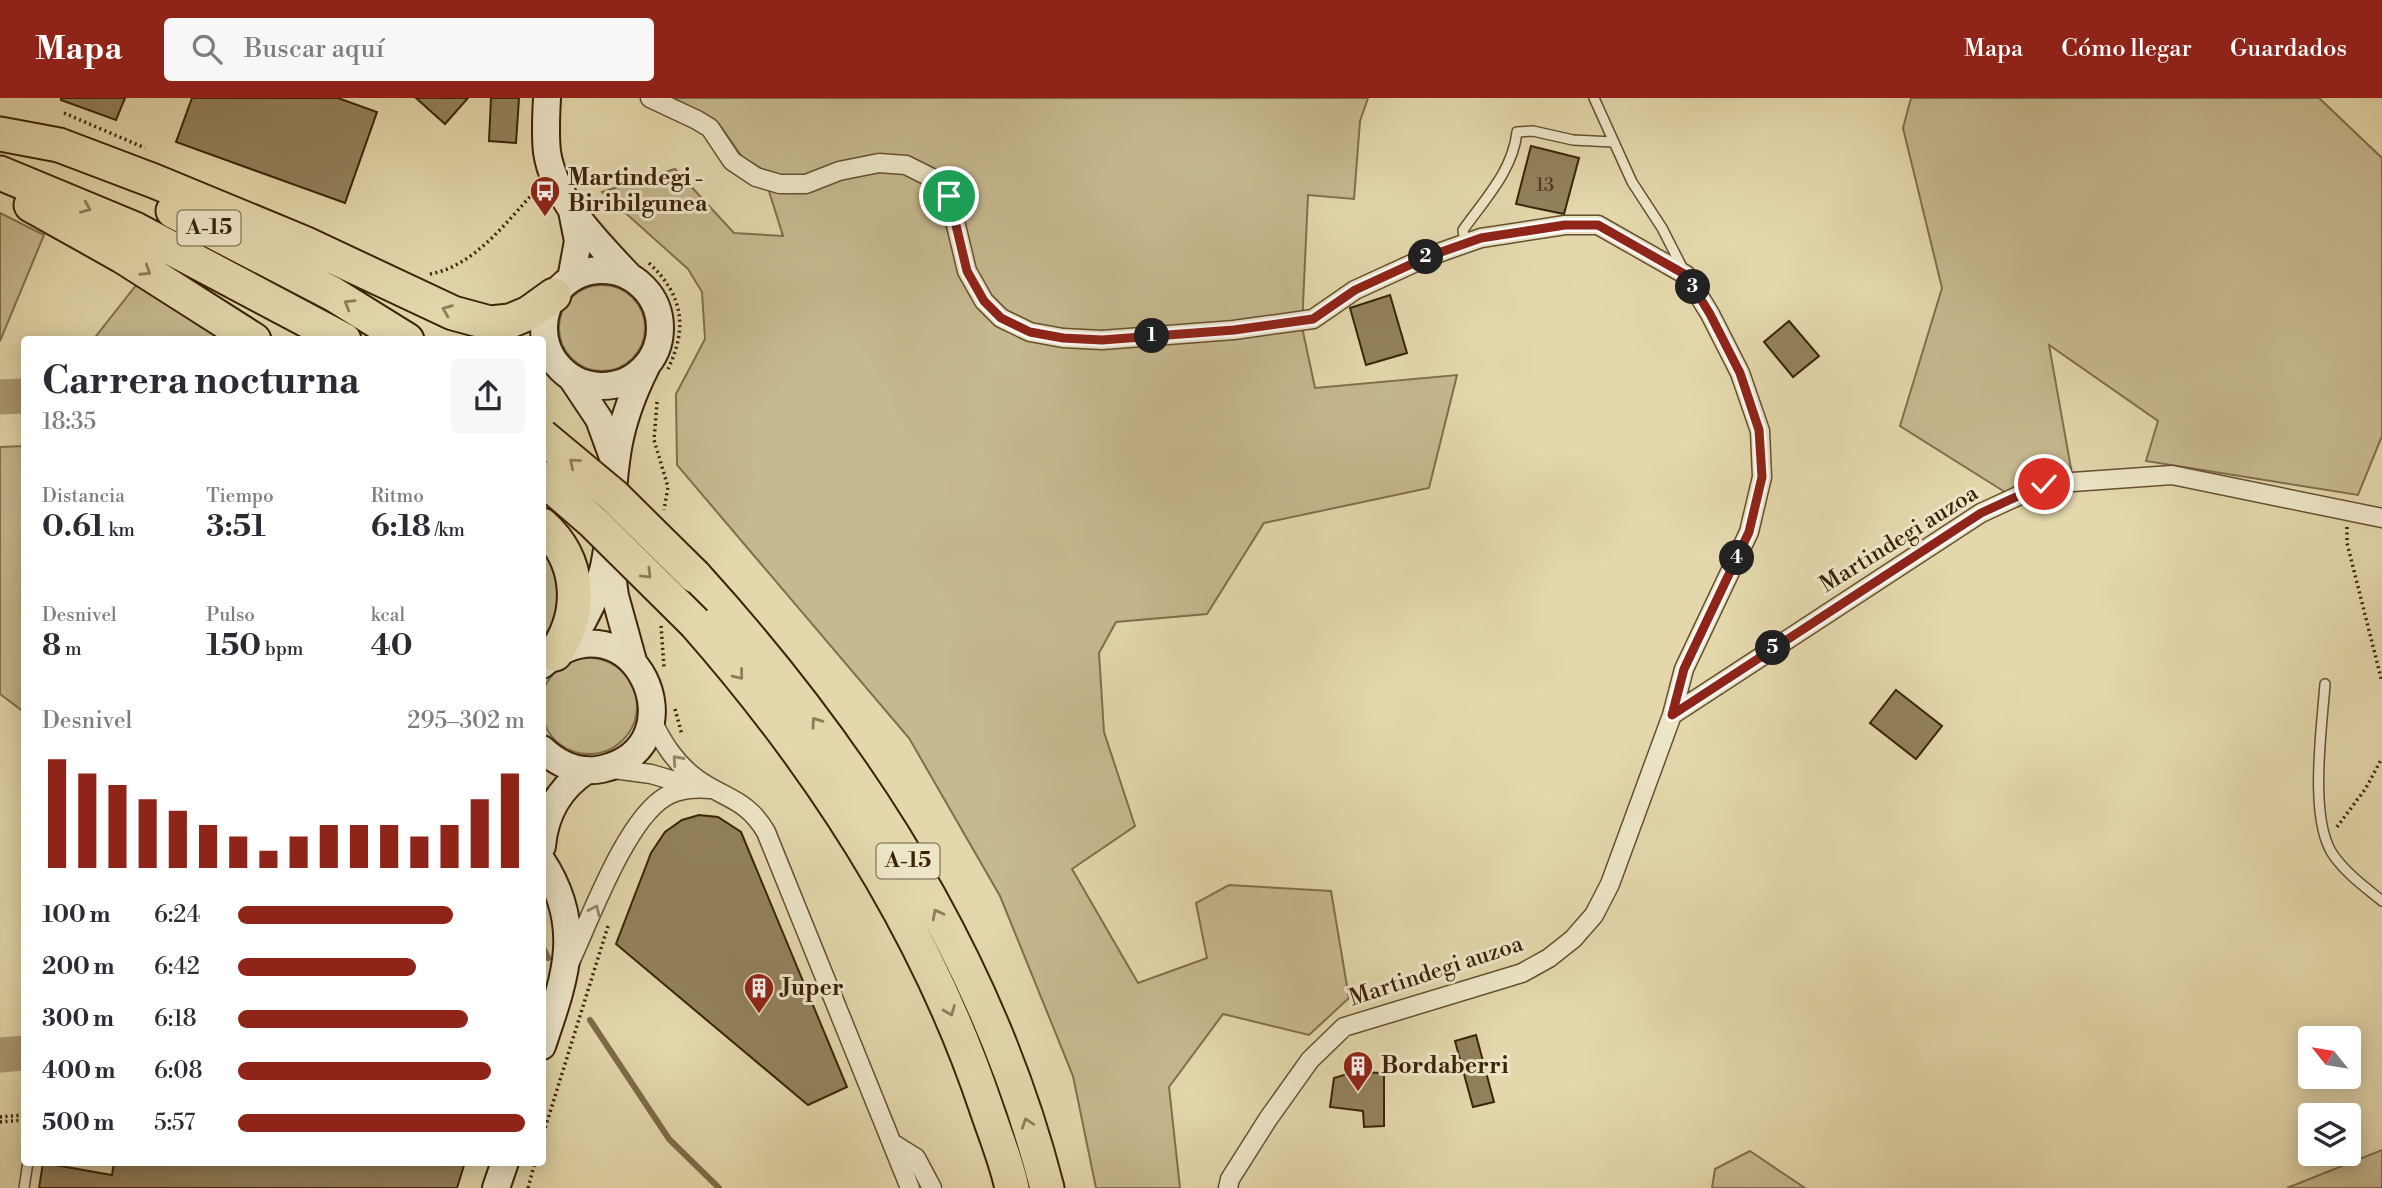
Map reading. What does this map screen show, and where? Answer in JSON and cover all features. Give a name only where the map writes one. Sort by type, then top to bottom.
[{"type":"highway","points":[[0,136],[59,145],[154,180],[304,243],[453,313],[490,323],[510,321],[529,313],[563,287]]},
{"type":"highway","name":"A-15","points":[[0,136],[123,188],[229,238],[333,294],[401,336]]},
{"type":"highway","name":"A-15","points":[[0,173],[135,229],[336,336]]},
{"type":"highway","points":[[0,191],[41,210],[122,256],[248,336]]},
{"type":"highway","name":"A-15","points":[[546,439],[614,496],[695,576],[741,627],[805,706],[866,792],[916,874],[967,970],[1004,1056],[1047,1188]]},
{"type":"highway","name":"A-15","points":[[546,481],[593,522],[695,622],[779,724],[841,810],[893,896],[938,982],[973,1069],[1012,1188]]},
{"type":"highway","points":[[546,530],[564,552],[574,582],[574,612],[564,641],[554,656]]},
{"type":"main road","points":[[547,98],[548,154],[553,173],[569,203],[597,241],[649,294],[659,317],[660,334],[655,351],[646,365],[625,414],[616,469],[609,548],[593,601],[554,656]]},
{"type":"main road","points":[[569,203],[578,241],[563,287],[547,312],[546,339],[557,364],[571,377],[599,419],[616,469]]},
{"type":"main road","points":[[563,287],[585,272],[616,271],[630,276]]},
{"type":"main road","points":[[571,377],[594,384],[618,383],[633,377],[646,365]]},
{"type":"main road","points":[[609,548],[615,596],[634,661]]},
{"type":"main road","points":[[546,837],[551,808],[566,786],[635,750],[648,730],[653,706],[648,681],[634,661],[622,652],[601,645],[579,644],[554,656]]},
{"type":"main road","points":[[546,752],[563,764],[597,769]]},
{"type":"main road","points":[[546,862],[565,916],[566,972],[546,1034]]},
{"type":"main road","points":[[496,1188],[504,1166]]},
{"type":"street","name":"Martindegi auzoa","points":[[650,98],[684,112],[710,128],[733,160],[756,177],[780,184],[806,184],[839,171],[879,163],[906,165],[932,178],[949,196],[967,271],[984,301],[1001,318],[1030,332],[1102,340],[1234,330],[1313,319],[1355,290],[1427,257],[1481,238],[1565,225],[1598,225],[1686,275],[1710,314],[1740,373],[1759,430],[1762,477],[1749,532],[1684,669],[1672,715],[1610,884],[1594,915],[1573,939],[1549,958],[1522,973],[1344,1027],[1310,1060],[1268,1119],[1230,1179],[1228,1188]]},
{"type":"street","name":"Martindegi auzoa","points":[[1672,715],[1981,513],[2044,484],[2172,475],[2382,518]]},
{"type":"street","points":[[651,718],[676,760],[706,789]]},
{"type":"street","points":[[597,769],[651,774],[706,789],[744,804],[758,817],[910,1188]]},
{"type":"street","points":[[566,972],[634,826],[666,795],[706,789]]},
{"type":"street","points":[[892,1143],[916,1158],[932,1188]]},
{"type":"lane","name":"Martindegi auzoa","points":[[1594,98],[1633,182],[1662,228],[1686,275]]},
{"type":"lane","points":[[1465,243],[1463,230],[1504,173],[1515,152],[1517,132],[1533,131],[1573,140],[1613,142]]},
{"type":"lane","points":[[2325,684],[2319,802],[2324,832],[2332,854],[2342,866],[2382,901]]},
{"type":"lane","points":[[24,1188],[28,1166]]},
{"type":"path","points":[[64,113],[153,151]]},
{"type":"path","points":[[420,270],[430,274],[450,270],[504,226],[553,173]]},
{"type":"path","points":[[2355,512],[2347,525],[2347,543],[2382,682]]},
{"type":"path","points":[[2342,866],[2335,847],[2335,832],[2340,821],[2366,788],[2382,758]]},
{"type":"path","points":[[546,1125],[608,923]]},
{"type":"path","points":[[0,1120],[21,1118]]},
{"type":"path","points":[[528,1188],[535,1166]]},
{"type":"shaded area","points":[[666,98],[1368,98],[1360,121],[1354,199],[1308,195],[1302,327],[1315,388],[1457,375],[1429,488],[1264,523],[1207,614],[1116,622],[1099,653],[1104,732],[1135,826],[1072,869],[1138,983],[1207,958],[1196,903],[1229,885],[1331,891],[1349,998],[1309,1035],[1223,1014],[1169,1087],[1180,1188],[1096,1188],[1073,1076],[1000,896],[909,738],[677,465],[676,394],[705,339],[702,292],[688,269],[602,192],[675,169],[734,233],[783,236],[762,169],[742,157],[719,124],[676,100]]},
{"type":"shaded area","points":[[1911,98],[2319,98],[2382,158],[2382,436],[2358,495],[2146,461],[2158,421],[2049,345],[2072,474],[2008,494],[1900,426],[1942,288],[1903,128]]},
{"type":"shaded area","points":[[0,213],[44,235],[0,341]]},
{"type":"shaded area","points":[[137,284],[219,336],[96,336]]},
{"type":"shaded area","points":[[602,285],[626,292],[638,304],[645,328],[638,352],[626,364],[602,371],[578,364],[566,352],[559,328],[566,304],[578,292]]},
{"type":"shaded area","points":[[21,446],[21,710],[0,694],[0,447]]},
{"type":"shaded area","points":[[546,556],[556,572],[561,594],[557,616],[546,632]]},
{"type":"shaded area","points":[[580,659],[598,659],[615,666],[629,680],[636,697],[636,715],[629,732],[615,746],[598,753],[580,753],[563,746],[555,740],[546,726],[546,686],[549,680],[563,666]]},
{"type":"shaded area","points":[[2382,1150],[2382,1188],[2287,1188],[2342,1166],[2361,1166],[2361,1158]]},
{"type":"shaded area","points":[[1750,1151],[1805,1188],[1712,1188],[1715,1169]]},
{"type":"building","points":[[61,98],[125,98],[116,120]]},
{"type":"building","points":[[192,98],[338,98],[377,112],[345,203],[176,142]]},
{"type":"building","points":[[416,98],[468,98],[445,124]]},
{"type":"building","points":[[491,98],[519,98],[516,143],[489,141]]},
{"type":"building","points":[[1531,146],[1579,158],[1564,214],[1516,204]]},
{"type":"building","points":[[1390,295],[1407,353],[1366,365],[1350,308]]},
{"type":"building","points":[[1789,321],[1819,356],[1793,377],[1764,342]]},
{"type":"building","points":[[1896,690],[1942,726],[1916,759],[1870,723]]},
{"type":"building","name":"Juper","points":[[699,815],[718,817],[741,832],[847,1087],[808,1105],[616,944],[651,853],[665,832],[682,820]]},
{"type":"building","points":[[1476,1035],[1494,1102],[1473,1107],[1455,1041]]},
{"type":"building","name":"Bordaberri","points":[[1354,1072],[1384,1073],[1384,1126],[1364,1127],[1363,1111],[1330,1107],[1334,1078]]},
{"type":"building","points":[[43,1166],[60,1166],[112,1175],[113,1166],[464,1166],[457,1188],[39,1188]]},
{"type":"waterway","points":[[0,397],[21,396]]},
{"type":"waterway","points":[[546,954],[548,958]]},
{"type":"waterway","points":[[590,1020],[669,1139],[719,1188]]},
{"type":"waterway","points":[[0,1055],[21,1053]]},
{"type":"place","name":"Martindegi - Biribilgunea","points":[[545,218]]},
{"type":"place","name":"Juper","points":[[759,1015]]},
{"type":"place","name":"Bordaberri","points":[[1358,1093]]},
{"type":"route","points":[[949,196],[967,271],[984,301],[1001,318],[1030,332],[1063,338],[1102,340],[1234,330],[1313,319],[1355,290],[1427,257],[1481,238],[1565,225],[1598,225],[1686,275],[1710,314],[1740,373],[1759,430],[1762,477],[1749,532],[1684,669],[1672,715],[1981,513],[2044,484]]}]
